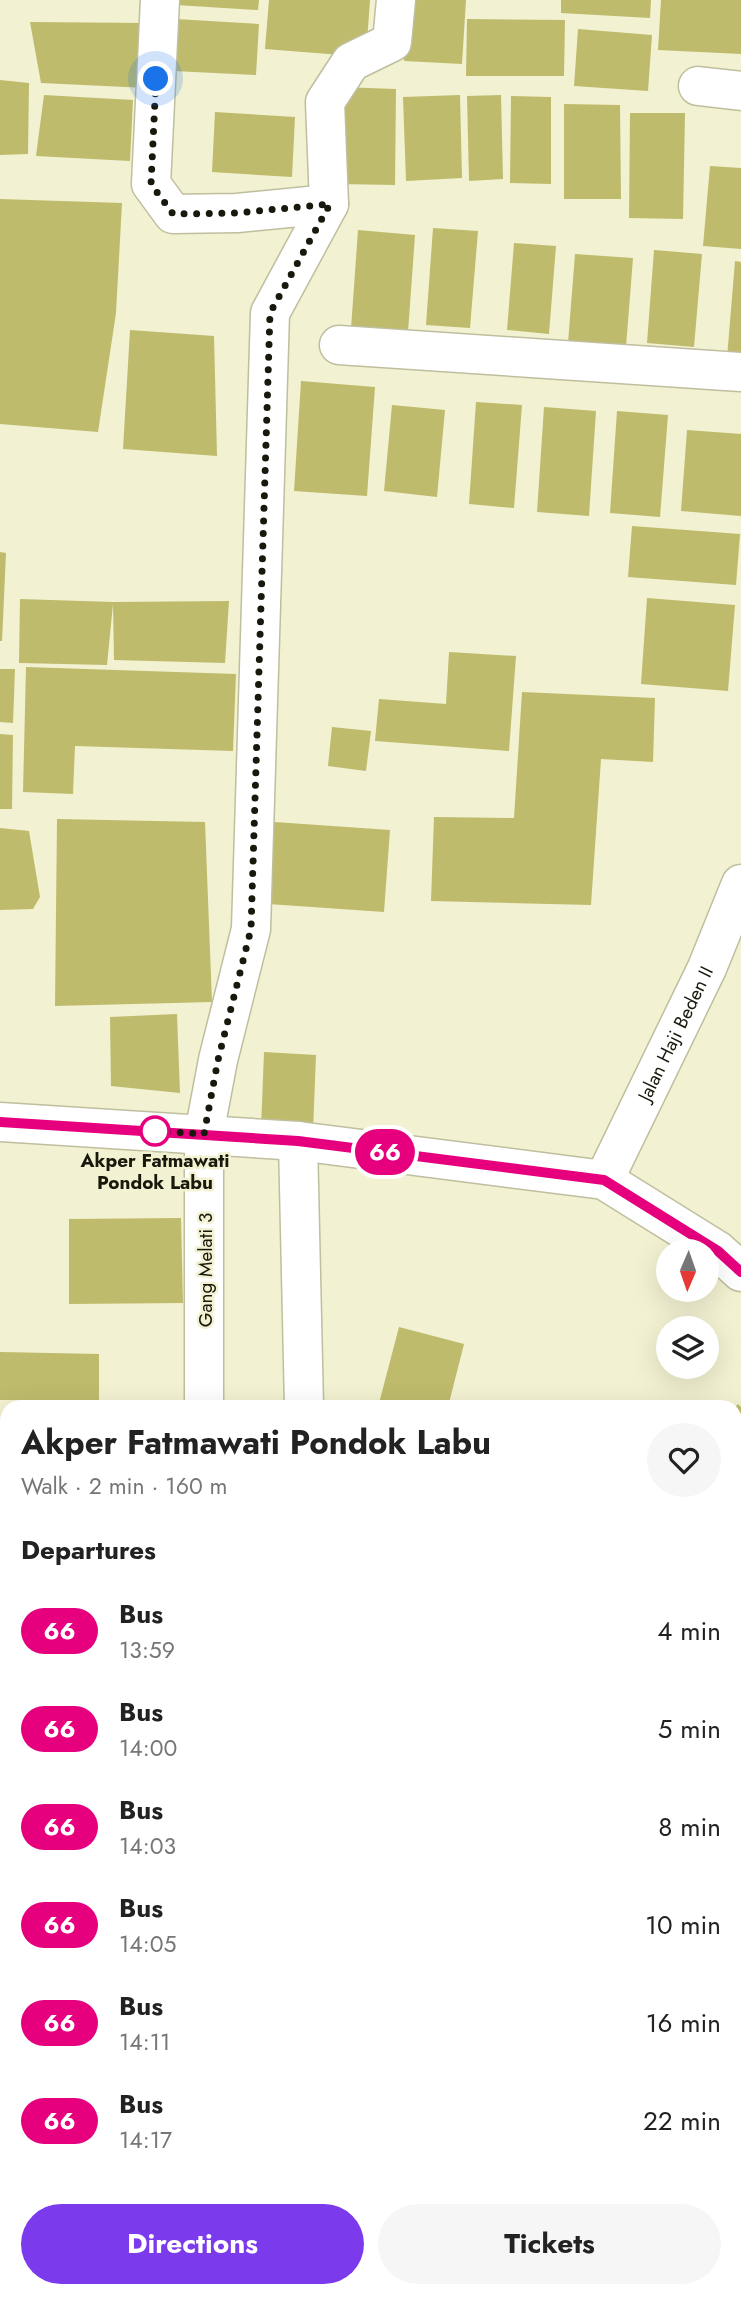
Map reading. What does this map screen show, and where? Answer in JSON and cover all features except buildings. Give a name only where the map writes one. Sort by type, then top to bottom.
[{"type":"street","points":[[160,0],[151,184],[173,214],[237,213],[330,204],[325,102],[351,62],[392,42],[396,0]]},
{"type":"street","points":[[698,86],[741,91]]},
{"type":"street","name":"Gang Melati 3","points":[[204,1400],[204,1134],[218,1060],[251,929],[270,313],[330,204]]},
{"type":"street","points":[[339,345],[741,372]]},
{"type":"street","name":"Jalan Haji Beden II","points":[[604,1180],[707,968],[741,884]]},
{"type":"street","points":[[0,1122],[298,1141],[604,1180],[718,1251],[741,1272]]},
{"type":"street","points":[[298,1141],[304,1400]]},
{"type":"bus line","name":"66","points":[[0,1122],[298,1141],[604,1180],[718,1251],[741,1272]]},
{"type":"place","name":"Akper Fatmawati Pondok Labu","points":[[155,1131]]},
{"type":"route","points":[[155,1131],[204,1134],[218,1060],[251,929],[270,313],[330,204],[237,213],[173,214],[151,184],[156,79]]}]
